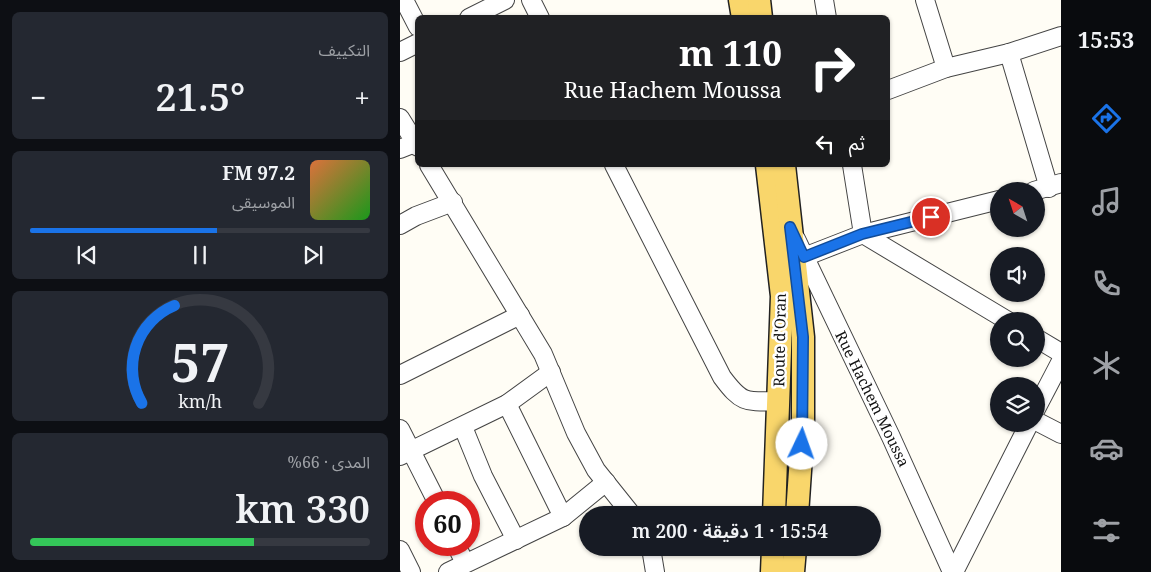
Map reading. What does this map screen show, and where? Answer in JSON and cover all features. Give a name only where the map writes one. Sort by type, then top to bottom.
[{"type":"main road","points":[[740,0],[742,15]]},
{"type":"main road","points":[[759,0],[761,15]]},
{"type":"main road","name":"Route d'Oran","points":[[767,167],[782,296],[774,506]]},
{"type":"main road","name":"Route d'Oran","points":[[784,167],[803,337],[803,427],[798,506]]},
{"type":"main road","points":[[772,572],[773,556]]},
{"type":"main road","points":[[793,572],[794,556]]},
{"type":"street","points":[[404,0],[415,22]]},
{"type":"street","points":[[531,0],[538,15]]},
{"type":"street","points":[[824,0],[827,15]]},
{"type":"street","points":[[925,0],[946,68]]},
{"type":"street","points":[[473,15],[497,2]]},
{"type":"street","points":[[890,89],[946,68],[1010,53],[1061,36]]},
{"type":"street","points":[[400,52],[415,44]]},
{"type":"street","points":[[1010,53],[1048,187]]},
{"type":"street","points":[[400,118],[411,146]]},
{"type":"street","points":[[430,167],[520,315],[551,372],[576,433],[596,470],[625,506]]},
{"type":"street","points":[[615,167],[722,377],[734,394],[749,402],[778,401]]},
{"type":"street","points":[[852,167],[862,234]]},
{"type":"street","points":[[400,225],[416,216],[453,202]]},
{"type":"street","points":[[804,257],[862,234],[990,202]]},
{"type":"street","name":"Rue Hachem Moussa","points":[[790,227],[954,572]]},
{"type":"street","points":[[862,234],[993,312]]},
{"type":"street","points":[[400,375],[520,315]]},
{"type":"street","points":[[1045,343],[1061,353]]},
{"type":"street","points":[[1045,392],[1061,361]]},
{"type":"street","points":[[405,453],[508,404],[551,372]]},
{"type":"street","points":[[508,404],[563,517]]},
{"type":"street","points":[[1045,425],[1061,434]]},
{"type":"street","points":[[463,426],[483,476],[516,540]]},
{"type":"street","points":[[400,429],[405,453],[430,491]]},
{"type":"street","points":[[954,572],[1025,432]]},
{"type":"street","points":[[448,572],[563,517],[606,482]]},
{"type":"street","points":[[400,550],[411,572]]},
{"type":"street","points":[[462,556],[465,563]]},
{"type":"street","points":[[652,556],[655,572]]},
{"type":"route","points":[[802,444],[803,337],[790,227],[804,257],[862,234],[931,217]]}]
